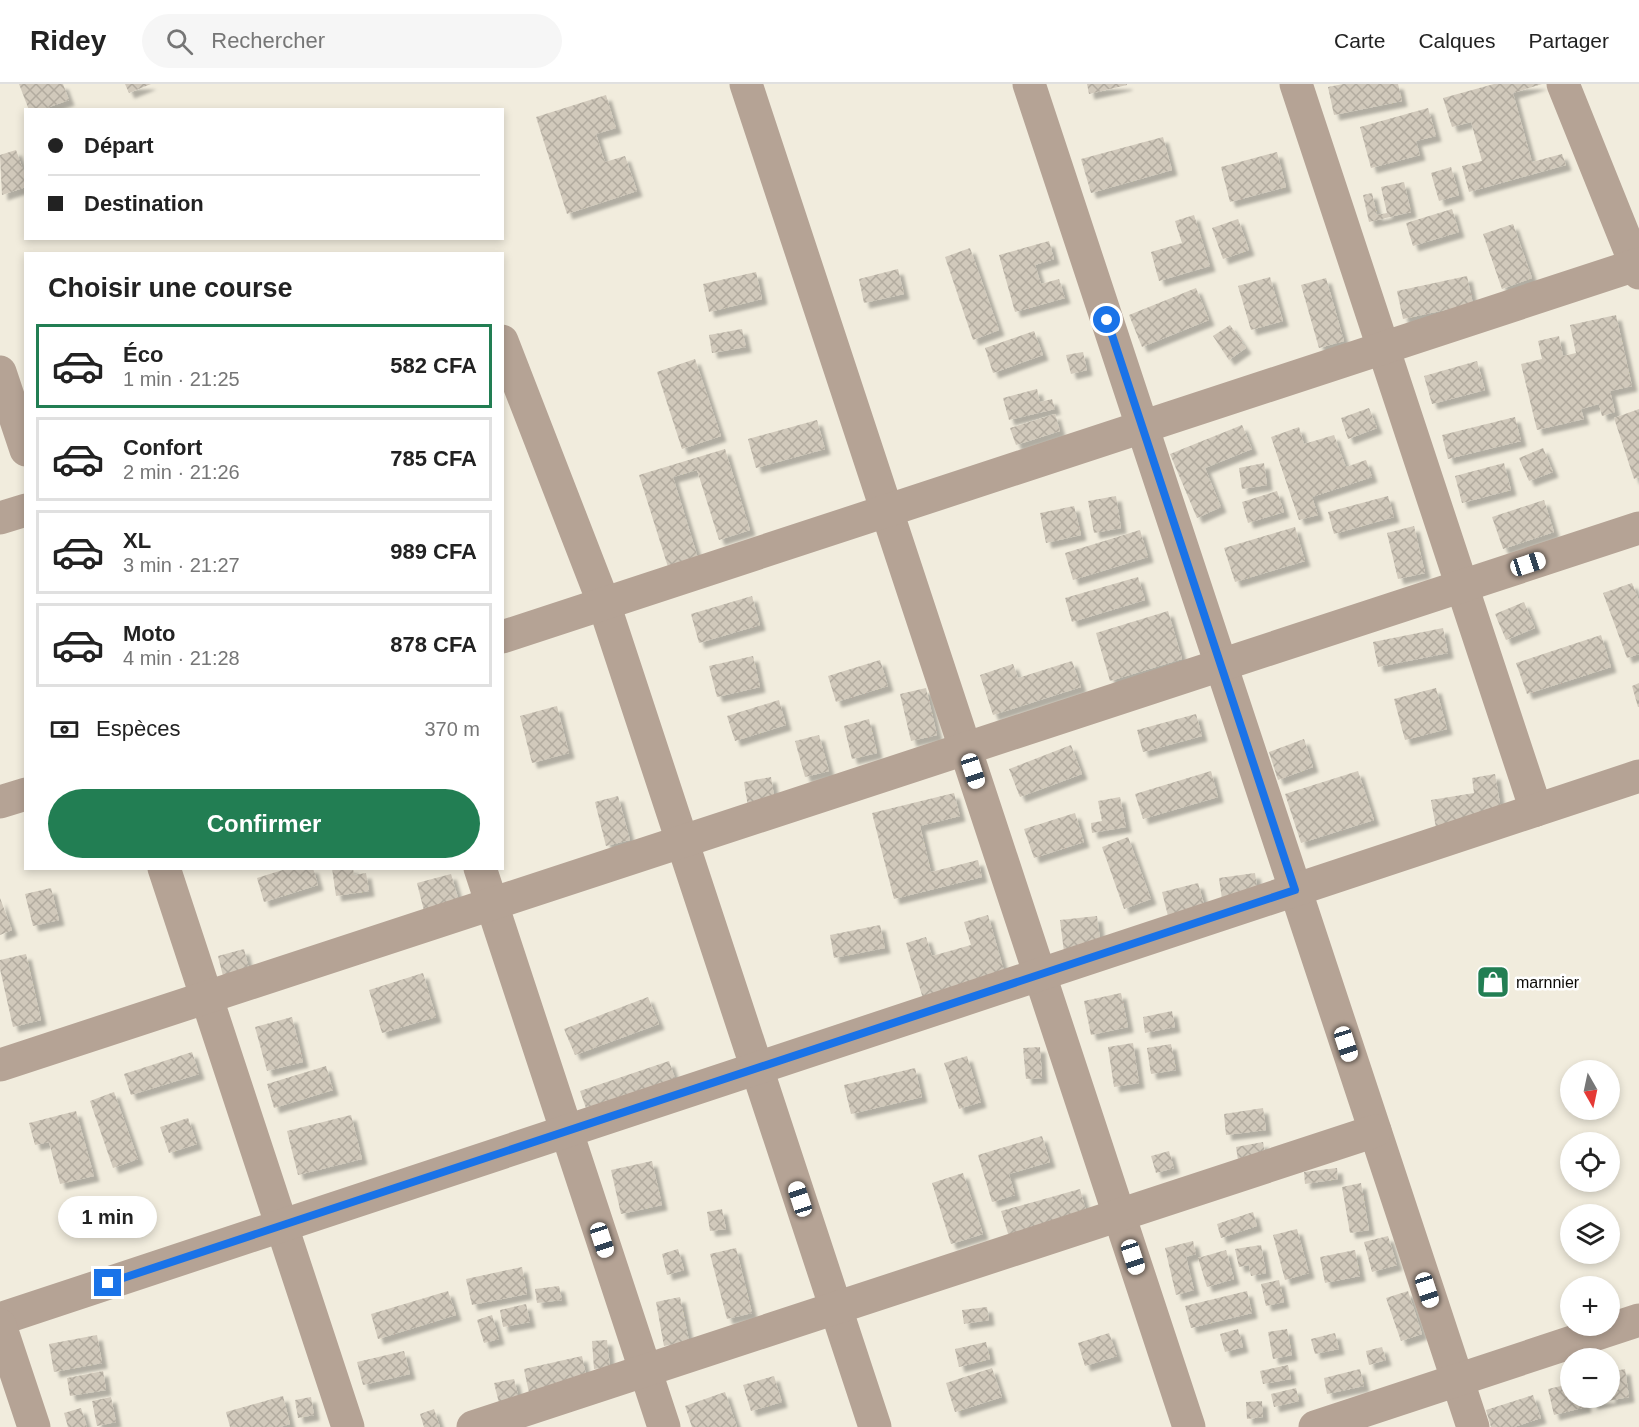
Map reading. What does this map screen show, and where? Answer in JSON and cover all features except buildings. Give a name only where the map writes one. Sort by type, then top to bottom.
[{"type":"street","points":[[746,84],[1189,1427]]},
{"type":"street","points":[[1029,84],[1473,1427]]},
{"type":"street","points":[[1296,84],[1536,810]]},
{"type":"street","points":[[504,637],[1383,348],[1638,267],[1563,84]]},
{"type":"street","points":[[504,346],[603,604],[875,1427]]},
{"type":"street","points":[[0,372],[24,444]]},
{"type":"street","points":[[0,518],[24,511]]},
{"type":"street","points":[[0,1065],[1639,528]]},
{"type":"street","points":[[0,1319],[1639,776]]},
{"type":"street","points":[[0,802],[24,795]]},
{"type":"street","points":[[165,870],[348,1427]]},
{"type":"street","points":[[481,870],[664,1427]]},
{"type":"street","points":[[473,1427],[1375,1131]]},
{"type":"street","points":[[1315,1427],[1639,1320]]},
{"type":"street","points":[[0,1325],[34,1427]]},
{"type":"place","name":"marnnier","points":[[1493,982]]},
{"type":"route","points":[[108,1283],[1295,890],[1107,320]]}]
